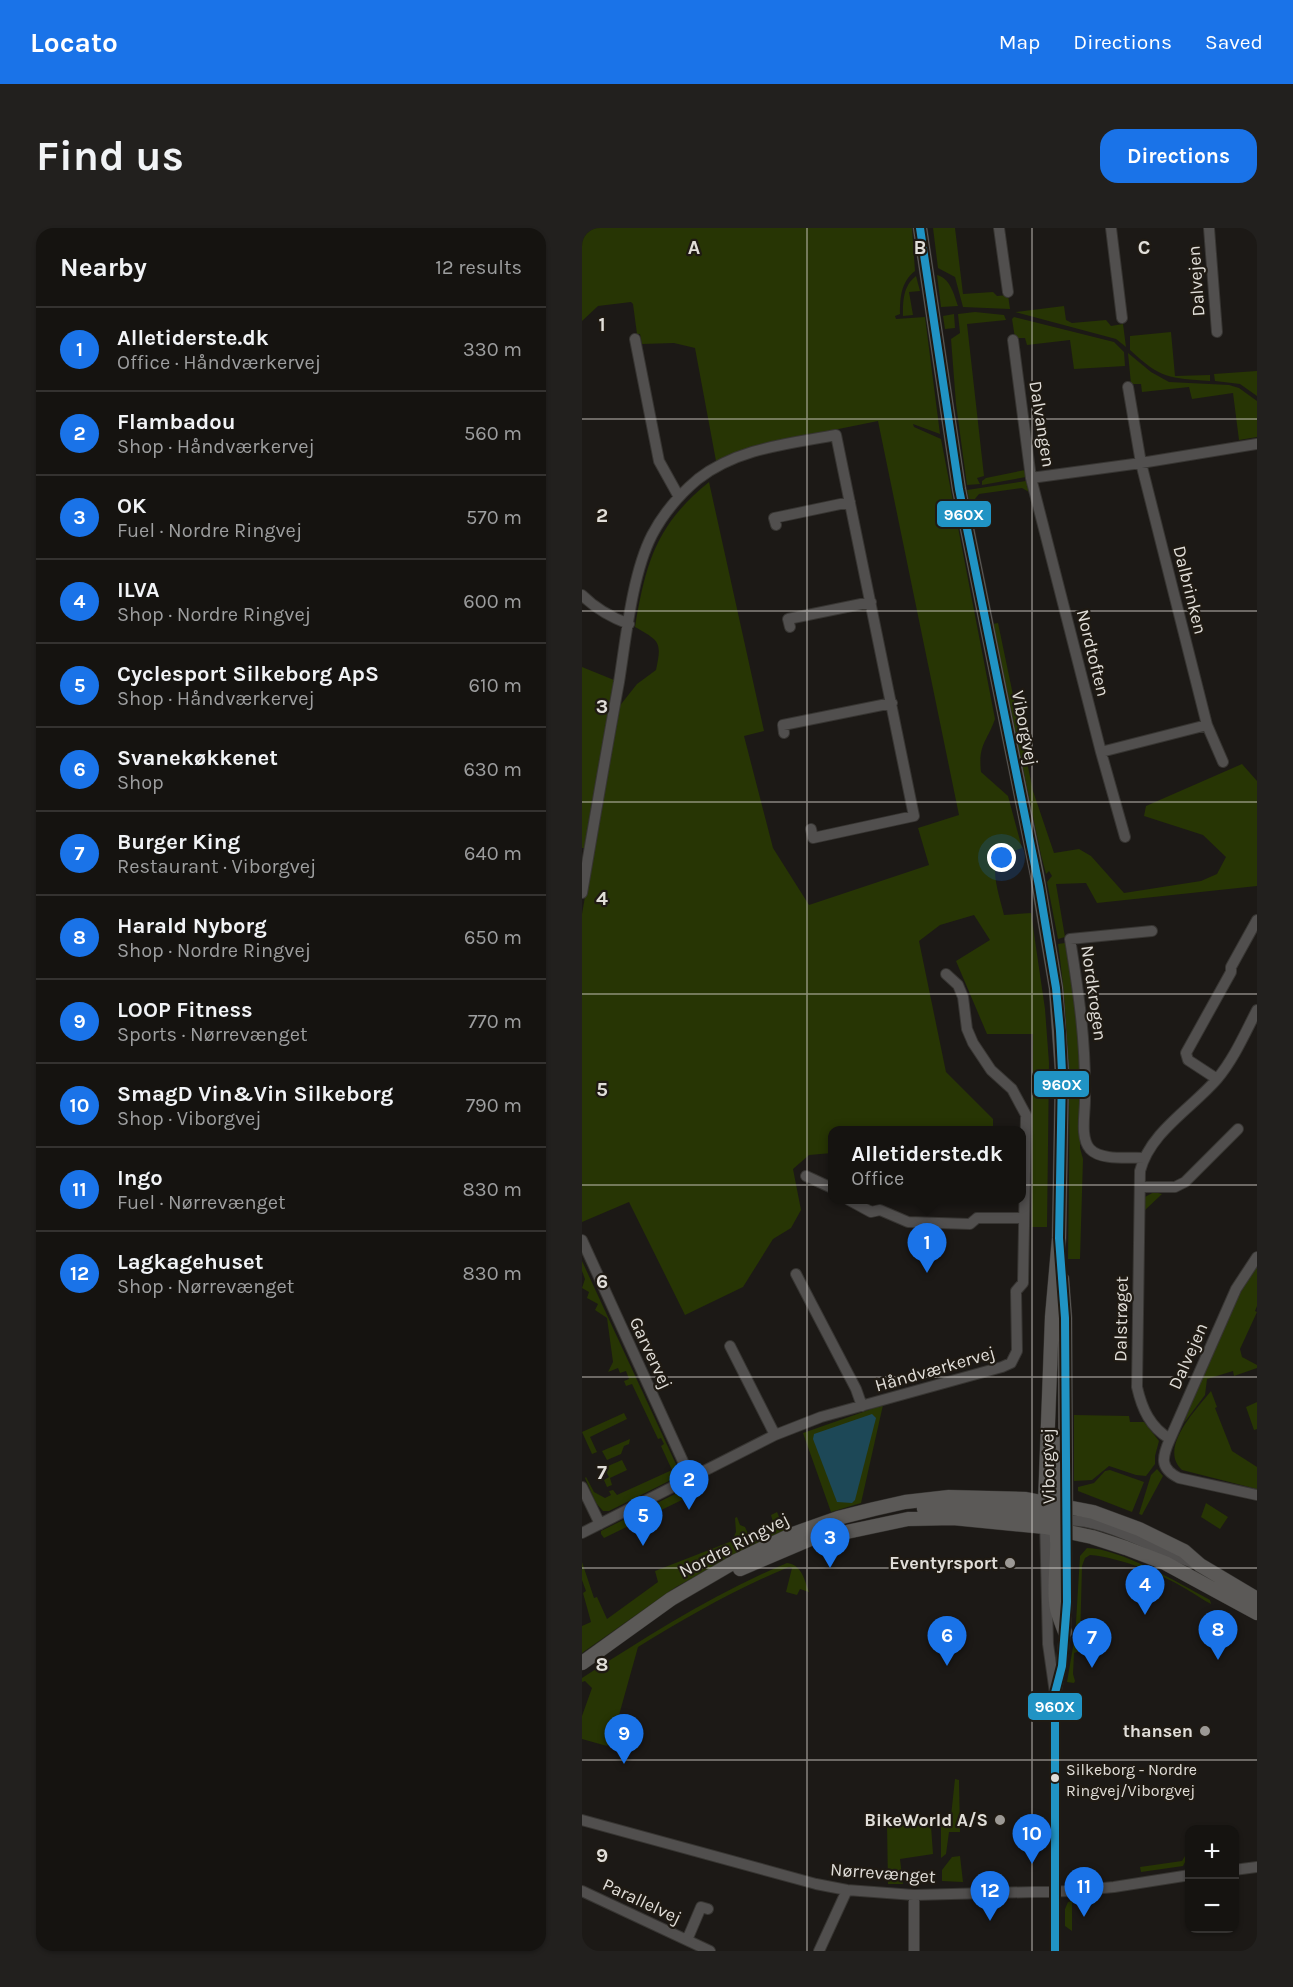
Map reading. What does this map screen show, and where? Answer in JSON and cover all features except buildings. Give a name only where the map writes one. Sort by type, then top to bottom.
[{"type":"main road","name":"Viborgvej","points":[[920,228],[959,489],[1036,875],[1056,988],[1062,1072],[1059,1238],[1051,1333],[1056,1517]]},
{"type":"main road","name":"Viborgvej","points":[[1056,1517],[1065,1318],[1059,1238]]},
{"type":"main road","name":"Nordre Ringvej","points":[[582,1663],[671,1599],[784,1538],[838,1518],[905,1502],[949,1497],[1026,1499],[1056,1517],[1166,1563],[1257,1613]]},
{"type":"main road","name":"Nordre Ringvej","points":[[582,1669],[716,1581],[838,1525],[905,1511],[950,1506],[999,1508],[1056,1517],[1093,1512],[1139,1529],[1184,1551],[1200,1565],[1257,1599]]},
{"type":"main road","points":[[1056,1517],[1057,1608],[1065,1632]]},
{"type":"street","points":[[999,228],[1008,292]]},
{"type":"street","points":[[1111,228],[1122,318]]},
{"type":"street","name":"Dalvejen","points":[[1209,228],[1217,332]]},
{"type":"street","points":[[635,339],[660,461],[679,497]]},
{"type":"street","name":"Dalvangen","points":[[1013,340],[1031,478],[1257,444]]},
{"type":"street","points":[[1128,387],[1141,463]]},
{"type":"street","points":[[582,893],[629,624],[641,564],[652,536],[664,515],[679,497],[719,465],[763,449],[836,435],[914,816],[813,838],[811,829]]},
{"type":"street","name":"Dalbrinken","points":[[1141,463],[1208,725],[1223,762]]},
{"type":"street","name":"Nordtoften","points":[[1031,478],[1125,837]]},
{"type":"street","points":[[776,525],[774,518],[850,502]]},
{"type":"street","points":[[582,595],[594,607],[611,618],[629,624]]},
{"type":"street","points":[[790,627],[788,619],[871,602]]},
{"type":"street","points":[[784,733],[783,725],[892,702]]},
{"type":"street","points":[[1101,752],[1208,725]]},
{"type":"street","points":[[1217,1079],[1188,1060],[1186,1053],[1257,920]]},
{"type":"street","name":"Nordkrogen","points":[[1144,1158],[1100,1155],[1093,1152],[1084,1140],[1086,1067],[1083,1019],[1070,939],[1152,931]]},
{"type":"street","name":"Håndværkervej","points":[[946,974],[958,985],[963,997],[967,1029],[973,1043],[990,1070],[1012,1089],[1020,1100],[1026,1115],[1026,1126]]},
{"type":"street","name":"Dalstrøget","points":[[1170,1439],[1157,1430],[1142,1408],[1137,1387],[1140,1187],[1144,1158],[1154,1142],[1217,1079],[1228,1064],[1257,1010]]},
{"type":"street","points":[[1140,1187],[1174,1187],[1185,1182],[1238,1129]]},
{"type":"street","points":[[807,1176],[828,1186]]},
{"type":"street","points":[[856,1204],[871,1212],[880,1210],[908,1222],[970,1224],[977,1218],[1024,1218]]},
{"type":"street","name":"Håndværkervej","points":[[582,1533],[775,1435],[821,1417],[1002,1367],[1014,1359],[1017,1351],[1016,1291],[1023,1283],[1024,1204]]},
{"type":"street","name":"Garvervej","points":[[582,1240],[691,1479]]},
{"type":"street","name":"Dalvejen","points":[[1257,1257],[1236,1289],[1164,1452],[1163,1461],[1168,1472],[1179,1478],[1257,1496]]},
{"type":"street","name":"Håndværkervej","points":[[796,1274],[856,1389],[862,1406]]},
{"type":"street","points":[[730,1346],[775,1435]]},
{"type":"street","points":[[582,1486],[600,1524]]},
{"type":"street","name":"Viborgvej","points":[[1055,1951],[1055,1693],[1048,1644],[1056,1517]]},
{"type":"street","name":"Viborgvej","points":[[1055,1693],[1062,1666],[1065,1632]]},
{"type":"street","name":"Nørrevænget","points":[[582,1820],[816,1884],[847,1890],[914,1895],[1055,1891],[1113,1887],[1185,1876]]},
{"type":"street","points":[[1239,1869],[1257,1867]]},
{"type":"street","points":[[819,1951],[847,1890]]},
{"type":"street","name":"Parallelvej","points":[[582,1891],[710,1951]]},
{"type":"street","points":[[914,1895],[914,1951]]},
{"type":"street","name":"Parallelvej","points":[[687,1940],[701,1907],[708,1909]]},
{"type":"green space","points":[[582,228],[912,228],[915,271],[904,285],[900,314],[895,316],[896,319],[925,317],[940,434],[913,424],[914,427],[941,439],[995,719],[982,749],[981,772],[1008,796],[1022,848],[999,858],[996,863],[995,877],[1004,915],[1031,913],[1045,1009],[1049,1063],[1047,1227],[1032,1227],[1033,1034],[987,1034],[956,961],[990,940],[974,915],[940,925],[919,941],[946,1072],[993,1119],[993,1126],[828,1126],[828,1153],[809,1155],[793,1169],[801,1210],[791,1228],[773,1239],[743,1287],[685,1315],[629,1202],[582,1222],[582,914],[618,708],[637,684],[656,670],[658,661],[657,643],[635,627],[649,564],[665,530],[691,498],[709,482],[764,731],[744,736],[773,848],[809,905],[929,865],[918,828],[959,815],[878,421],[760,445],[716,461],[695,348],[674,343],[642,344],[640,334],[637,334],[631,302],[598,306],[582,321]]},
{"type":"green space","points":[[933,228],[955,228],[963,294],[993,292],[997,296],[1008,295],[1010,309],[963,307],[955,277],[938,268]]},
{"type":"green space","points":[[937,275],[948,283],[958,306],[941,307]]},
{"type":"green space","points":[[916,276],[920,291],[909,292],[913,315],[903,316],[906,289]]},
{"type":"green space","points":[[1064,306],[1066,320],[1072,323],[1106,320],[1111,326],[1123,324],[1126,347],[1116,339],[1015,312]]},
{"type":"green space","points":[[975,312],[1004,315],[1006,320],[967,324],[984,476],[977,478],[980,484],[967,485],[956,404],[951,339],[960,333],[958,314]]},
{"type":"green space","points":[[954,314],[955,328],[945,329],[943,316]]},
{"type":"green space","points":[[1014,317],[1114,342],[1124,352],[1125,366],[1074,369],[1070,340],[1027,345],[1025,338],[1015,338],[1012,319]]},
{"type":"green space","points":[[1171,332],[1175,376],[1210,375],[1210,381],[1175,378],[1158,372],[1130,350],[1130,336]]},
{"type":"green space","points":[[1128,353],[1151,372],[1169,382],[1229,385],[1239,388],[1257,401],[1257,437],[1239,440],[1233,393],[1192,399],[1189,387],[1142,392],[1141,384],[1131,384]]},
{"type":"green space","points":[[1257,371],[1257,396],[1240,384],[1215,381],[1214,374]]},
{"type":"green space","points":[[1025,470],[1026,477],[982,485],[982,481],[986,478]]},
{"type":"green space","points":[[1026,481],[1029,492],[1022,488],[979,494],[970,505],[967,490]]},
{"type":"green space","points":[[998,623],[1033,791],[1054,853],[1079,849],[1091,856],[1124,893],[1201,881],[1217,874],[1226,857],[1203,835],[1144,816],[1146,806],[1242,764],[1257,781],[1257,886],[1097,903],[1086,883],[1056,884],[1065,937],[1058,939],[1047,882],[1052,876],[1049,871],[1046,874],[1041,855],[993,624]]},
{"type":"green space","points":[[582,667],[614,680],[584,848],[582,848]]},
{"type":"green space","points":[[1065,943],[1082,1059],[1080,1148],[1083,1159],[1080,1259],[1068,1259],[1068,1062],[1058,944]]},
{"type":"green space","points":[[1154,1192],[1162,1194],[1144,1211],[1145,1197]]},
{"type":"green space","points":[[582,1261],[681,1475],[609,1511],[603,1511],[596,1503],[586,1477],[594,1492],[605,1498],[611,1495],[609,1491],[613,1490],[617,1495],[672,1470],[661,1446],[664,1444],[661,1438],[658,1439],[632,1384],[626,1386],[624,1381],[629,1379],[626,1371],[620,1373],[618,1368],[608,1372],[613,1362],[607,1318],[595,1310],[598,1304],[587,1298],[589,1292],[582,1288],[585,1279]]},
{"type":"green space","points":[[1257,1264],[1255,1311],[1257,1312],[1240,1349],[1242,1357],[1257,1365],[1257,1368],[1234,1376],[1233,1371],[1207,1379],[1205,1395],[1184,1423],[1216,1342]]},
{"type":"green space","points":[[1211,1391],[1217,1407],[1215,1408],[1232,1451],[1257,1467],[1257,1489],[1182,1470],[1176,1461],[1174,1451],[1182,1429]]},
{"type":"green space","points":[[1257,1402],[1257,1429],[1254,1430],[1246,1407]]},
{"type":"green space","points":[[883,1405],[861,1503],[831,1512],[803,1433]]},
{"type":"green space","points":[[624,1413],[627,1419],[590,1437],[597,1452],[592,1454],[582,1432]]},
{"type":"green space","points":[[1074,1415],[1129,1416],[1130,1422],[1144,1422],[1159,1441],[1155,1464],[1146,1476],[1109,1466],[1092,1480],[1074,1481]]},
{"type":"green space","points":[[630,1439],[621,1454],[607,1460],[602,1451]]},
{"type":"green space","points":[[622,1460],[627,1470],[610,1478],[612,1485],[607,1487],[604,1480],[609,1477],[605,1470],[601,1471],[601,1469]]},
{"type":"green space","points":[[1157,1469],[1163,1476],[1142,1515],[1139,1514],[1151,1475]]},
{"type":"green space","points":[[1110,1470],[1144,1482],[1132,1512],[1078,1491],[1078,1487],[1094,1483],[1105,1471]]},
{"type":"green space","points":[[691,1486],[693,1491],[690,1496],[604,1538],[601,1534],[601,1531]]},
{"type":"green space","points":[[1206,1503],[1228,1517],[1220,1529],[1201,1517]]},
{"type":"green space","points":[[777,1512],[785,1531],[676,1587],[582,1653],[582,1626],[591,1622],[583,1593],[586,1591],[582,1580],[582,1562],[594,1598],[597,1597],[607,1619],[658,1582],[655,1571],[732,1541],[736,1532],[735,1518],[737,1517],[740,1525],[745,1527],[749,1536],[774,1526],[771,1515]]},
{"type":"green space","points":[[1087,1548],[1116,1554],[1150,1568],[1210,1600],[1211,1604],[1156,1574],[1115,1559],[1090,1555],[1085,1558],[1082,1566],[1080,1643],[1075,1639],[1080,1556]]},
{"type":"green space","points":[[787,1563],[799,1570],[809,1592],[800,1589],[797,1595],[786,1592],[792,1568],[789,1567],[712,1604],[638,1647],[614,1733],[607,1746],[582,1739],[582,1716],[592,1688],[585,1681],[582,1682],[582,1678],[708,1602]]},
{"type":"green space","points":[[1074,1641],[1082,1650],[1074,1653],[1074,1683],[1067,1682]]},
{"type":"green space","points":[[955,1779],[959,1780],[960,1832],[949,1832],[946,1854],[941,1858],[941,1826],[950,1825]]},
{"type":"green space","points":[[887,1824],[931,1826],[933,1854],[900,1859],[903,1884],[888,1884]]},
{"type":"green space","points":[[960,1856],[963,1882],[942,1881],[942,1870],[952,1857]]},
{"type":"green space","points":[[1185,1856],[1183,1866],[1141,1872],[1140,1867],[1182,1861]]},
{"type":"green space","points":[[1072,1901],[1072,1931],[1065,1926],[1065,1909],[1068,1902]]},
{"type":"water","points":[[872,1414],[876,1418],[855,1500],[852,1503],[837,1502],[813,1439],[814,1434]]},
{"type":"transit line","name":"960X","points":[[920,228],[959,489],[1039,886],[1056,988],[1060,1031],[1062,1072],[1059,1238],[1065,1318],[1067,1602],[1062,1666],[1055,1693],[1055,1951]]},
{"type":"place","name":"Alletiderste.dk","points":[[927,1273]]},
{"type":"place","name":"Flambadou","points":[[689,1510]]},
{"type":"place","name":"Cyclesport Silkeborg ApS","points":[[643,1546]]},
{"type":"place","name":"Eventyrsport","points":[[1010,1563]]},
{"type":"place","name":"OK","points":[[830,1568]]},
{"type":"place","name":"ILVA","points":[[1145,1615]]},
{"type":"place","name":"Harald Nyborg","points":[[1218,1660]]},
{"type":"place","name":"Svanekøkkenet","points":[[947,1666]]},
{"type":"place","name":"Burger King","points":[[1092,1668]]},
{"type":"place","name":"thansen","points":[[1205,1731]]},
{"type":"place","name":"LOOP Fitness","points":[[624,1764]]},
{"type":"place","name":"Silkeborg - Nordre Ringvej/Viborgvej","points":[[1055,1778]]},
{"type":"place","name":"BikeWorld A/S","points":[[1000,1820]]},
{"type":"place","name":"SmagD Vin&Vin Silkeborg","points":[[1032,1864]]},
{"type":"place","name":"Ingo","points":[[1084,1917]]},
{"type":"place","name":"Lagkagehuset","points":[[990,1921]]}]
